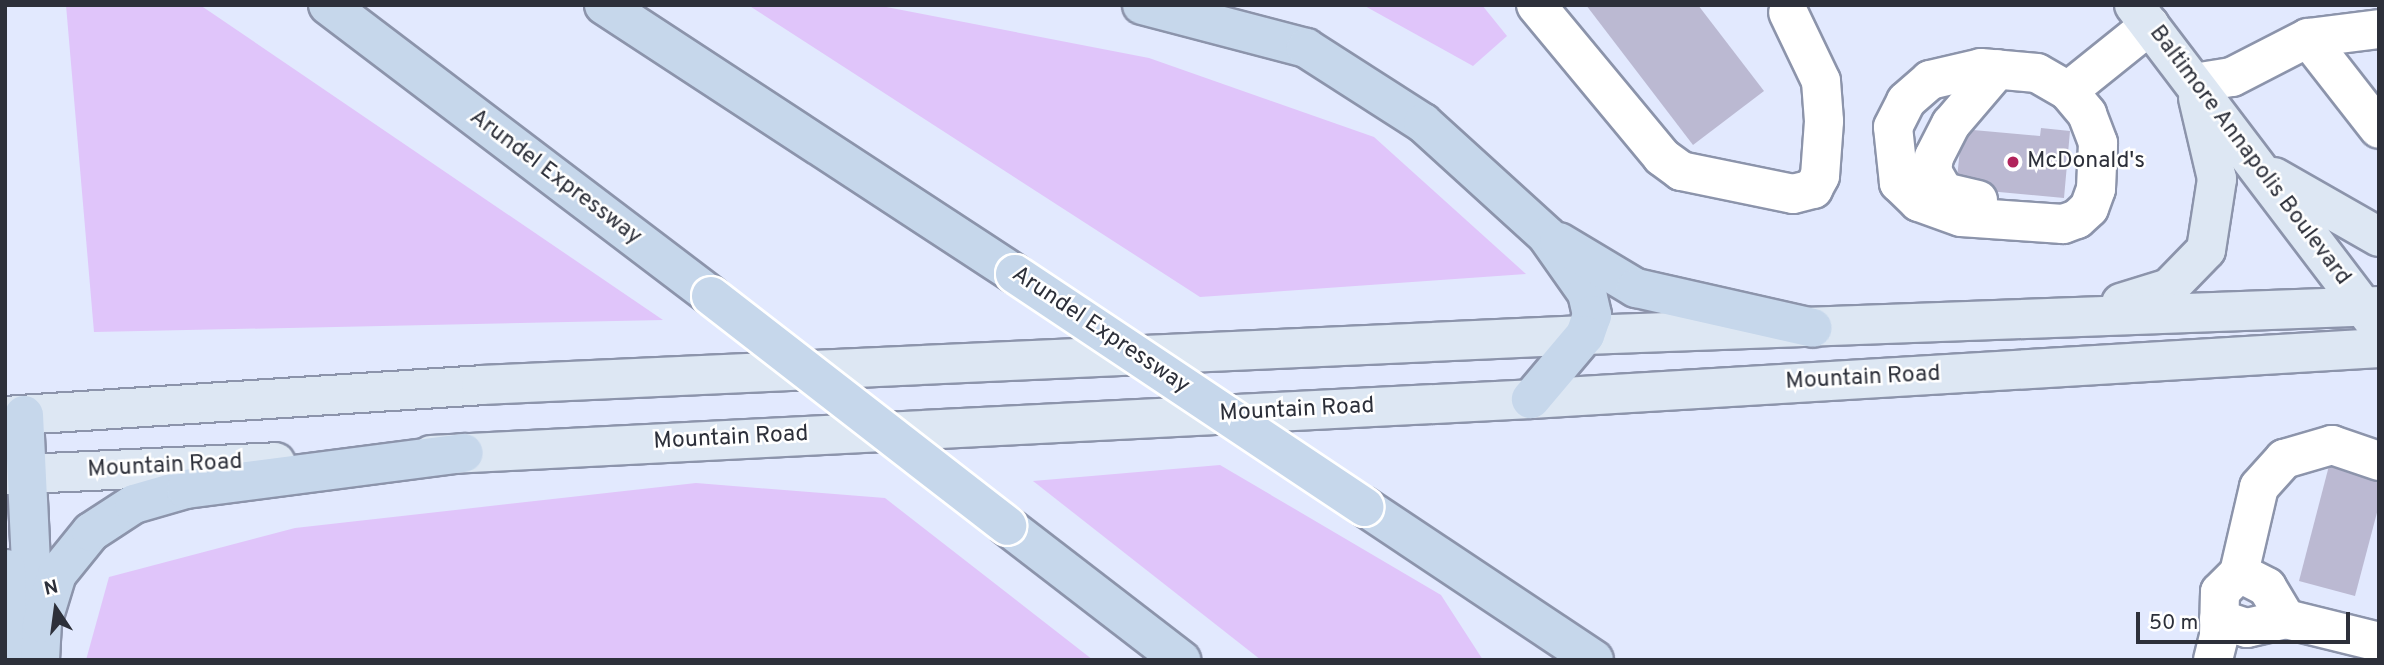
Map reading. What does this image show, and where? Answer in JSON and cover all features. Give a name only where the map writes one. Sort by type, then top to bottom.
[{"type":"highway","name":"Arundel Expressway","points":[[328,5],[711,296],[1181,660]]},
{"type":"highway","name":"Arundel Expressway","points":[[604,5],[1015,274],[1594,660]]},
{"type":"highway","points":[[1142,5],[1307,48],[1423,122],[1547,236],[1636,288],[1812,328]]},
{"type":"highway","points":[[1531,399],[1585,335],[1592,315],[1587,293],[1547,236]]},
{"type":"highway","points":[[7,660],[15,416]]},
{"type":"highway","points":[[38,660],[42,623],[57,574],[91,532],[134,505],[186,489],[464,453]]},
{"type":"highway","points":[[12,476],[38,660]]},
{"type":"main road","name":"Baltimore Annapolis Boulevard","points":[[2142,15],[2374,313]]},
{"type":"main road","points":[[2072,318],[2169,288],[2206,250],[2217,178],[2194,83]]},
{"type":"main road","points":[[2260,169],[2379,237]]},
{"type":"main road","points":[[15,416],[481,385],[1585,335],[2072,318],[2374,313]]},
{"type":"main road","name":"Mountain Road","points":[[12,476],[1531,399],[2379,348]]},
{"type":"lane","points":[[1536,5],[1662,157],[1681,171],[1793,194],[1813,189],[1820,176],[1824,110],[1821,81],[1784,8]]},
{"type":"lane","points":[[2068,91],[2142,15]]},
{"type":"lane","points":[[2194,83],[2232,77],[2308,38],[2379,29]]},
{"type":"lane","points":[[2308,38],[2379,129]]},
{"type":"lane","points":[[1998,69],[1967,102],[1941,142],[1932,171],[1936,182],[1955,197],[2030,205],[2065,223]]},
{"type":"lane","points":[[1998,69],[2037,73],[2068,91],[2087,114],[2098,143],[2090,208],[2065,223],[1962,217],[1919,202],[1899,183],[1894,127],[1906,101],[1930,80],[1954,72],[1998,69]]},
{"type":"lane","points":[[2213,660],[2220,619],[2220,592],[2239,573],[2259,487],[2284,459],[2332,446],[2379,461]]},
{"type":"lane","points":[[2239,573],[2267,587],[2286,618]]},
{"type":"lane","points":[[2220,619],[2247,628],[2286,618],[2379,642]]},
{"type":"shaded area","points":[[66,5],[200,5],[663,320],[94,332]]},
{"type":"shaded area","points":[[748,5],[876,5],[1149,58],[1374,137],[1526,274],[1200,297]]},
{"type":"shaded area","points":[[1363,5],[1482,5],[1507,36],[1473,66]]},
{"type":"shaded area","points":[[1220,465],[1441,595],[1483,660],[1261,660],[1033,481]]},
{"type":"shaded area","points":[[696,483],[885,498],[1093,660],[86,660],[109,577],[295,528]]},
{"type":"building","points":[[1586,5],[1698,5],[1764,91],[1693,145]]},
{"type":"building","name":"McDonald's","points":[[2041,128],[2070,131],[2064,198],[1956,188],[1962,129],[2040,136]]},
{"type":"building","points":[[2331,458],[2379,470],[2379,505],[2355,596],[2299,581]]},
{"type":"place","name":"McDonald's","points":[[2013,162]]}]
